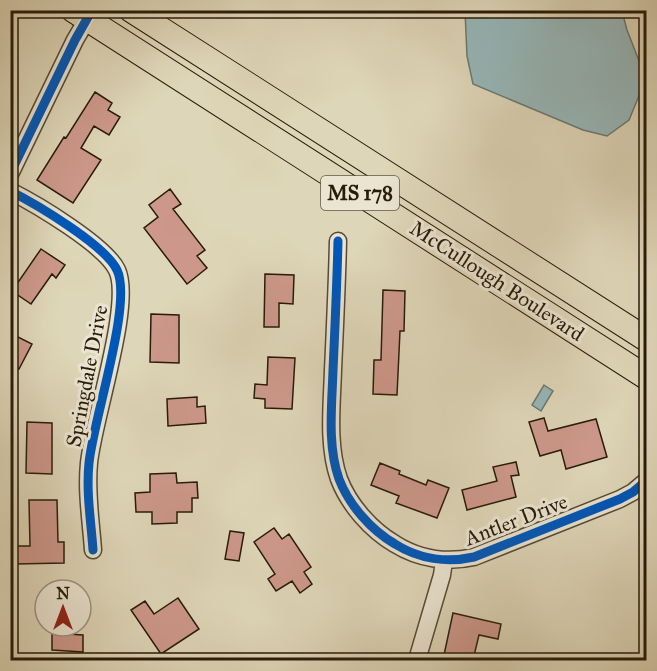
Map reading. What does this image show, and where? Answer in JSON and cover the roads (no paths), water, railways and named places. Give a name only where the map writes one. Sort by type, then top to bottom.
[{"type":"highway","name":"McCullough Boulevard","points":[[131,10],[646,339]]},
{"type":"highway","name":"McCullough Boulevard","points":[[84,13],[646,377]]},
{"type":"highway","points":[[346,184],[365,160]]},
{"type":"highway","points":[[568,327],[618,343],[646,361]]},
{"type":"street","points":[[10,174],[75,40],[84,13]]},
{"type":"street","name":"Springdale Drive","points":[[10,191],[51,216],[103,253],[112,261],[120,278],[120,314],[89,461],[88,497],[93,550]]},
{"type":"street","name":"Antler Drive","points":[[338,241],[332,420],[335,461],[339,479],[348,496],[361,515],[387,540],[411,552],[444,561],[474,557],[620,499],[646,484]]},
{"type":"street","points":[[417,660],[444,561]]},
{"type":"water","points":[[465,11],[622,11],[641,66],[643,86],[629,120],[607,136],[583,130],[473,84],[467,56]]},
{"type":"water","points":[[544,385],[553,391],[541,411],[532,405]]}]
